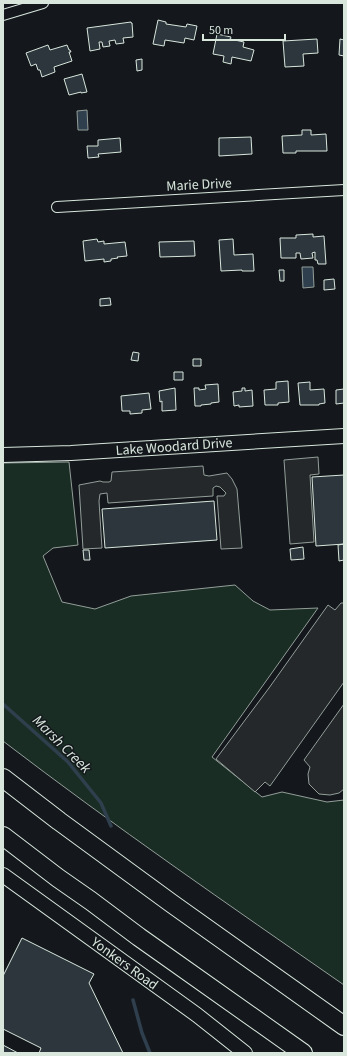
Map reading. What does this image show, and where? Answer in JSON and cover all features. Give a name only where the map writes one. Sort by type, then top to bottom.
[{"type":"highway","points":[[3,778],[104,854],[344,1026]]},
{"type":"highway","points":[[3,836],[139,937],[303,1053]]},
{"type":"street","points":[[3,15],[20,6],[43,3]]},
{"type":"street","name":"Marie Drive","points":[[56,207],[344,190]]},
{"type":"street","name":"Lake Woodard Drive","points":[[3,455],[71,453],[344,436]]},
{"type":"street","name":"Yonkers Road","points":[[3,875],[197,1015],[245,1053]]},
{"type":"green space","points":[[69,462],[78,545],[53,548],[43,556],[62,602],[95,609],[131,596],[235,585],[253,601],[270,610],[318,608],[212,757],[262,797],[282,792],[327,802],[344,800],[344,985],[129,834],[3,741],[3,463]]},
{"type":"shaded area","points":[[318,457],[319,474],[310,475],[314,542],[290,544],[284,460]]},
{"type":"shaded area","points":[[203,466],[204,475],[209,476],[227,473],[237,489],[242,548],[221,549],[217,496],[224,496],[226,493],[220,487],[216,486],[213,488],[213,496],[108,503],[107,493],[100,494],[99,501],[102,548],[83,549],[79,485],[100,481],[109,482],[111,481],[112,472]]},
{"type":"shaded area","points":[[341,603],[344,603],[344,682],[270,786],[265,782],[255,792],[216,759],[328,605],[335,610]]},
{"type":"shaded area","points":[[344,704],[344,789],[339,793],[330,795],[319,794],[309,784],[308,774],[310,767],[304,760]]},
{"type":"water","points":[[87,110],[88,130],[78,130],[77,111]]},
{"type":"water","points":[[302,267],[313,267],[314,287],[303,288]]},
{"type":"building","points":[[158,20],[166,22],[166,24],[186,27],[187,24],[197,26],[194,40],[185,38],[184,43],[165,40],[164,46],[153,44]]},
{"type":"building","points":[[131,22],[133,37],[123,38],[124,43],[116,44],[115,40],[109,41],[110,46],[103,47],[102,42],[99,42],[100,49],[90,51],[87,28]]},
{"type":"building","points":[[217,34],[244,42],[243,47],[254,50],[251,61],[232,57],[231,64],[223,62],[224,56],[213,54]]},
{"type":"building","points":[[317,39],[318,53],[303,54],[304,66],[285,67],[283,41]]},
{"type":"building","points":[[340,39],[344,40],[344,56],[339,55]]},
{"type":"building","points":[[48,45],[50,50],[67,45],[71,52],[69,52],[72,61],[54,67],[55,72],[42,77],[36,64],[31,66],[26,53]]},
{"type":"building","points":[[142,59],[142,70],[137,71],[136,60]]},
{"type":"building","points":[[82,74],[87,92],[69,95],[64,79]]},
{"type":"building","points":[[302,130],[311,130],[311,135],[326,134],[327,151],[296,151],[296,153],[283,153],[282,136],[302,135]]},
{"type":"building","points":[[251,137],[252,154],[219,156],[219,138]]},
{"type":"building","points":[[120,138],[121,152],[98,154],[99,157],[88,158],[87,146],[98,146],[98,140]]},
{"type":"building","points":[[313,234],[313,237],[324,236],[326,264],[318,264],[317,260],[315,260],[315,252],[312,253],[313,258],[301,259],[300,253],[296,253],[296,258],[281,258],[280,238],[296,238],[296,235]]},
{"type":"building","points":[[97,239],[98,242],[104,241],[104,244],[125,242],[127,256],[117,257],[118,258],[111,259],[111,261],[104,262],[104,259],[85,261],[83,241]]},
{"type":"building","points":[[233,239],[234,255],[253,254],[254,271],[221,271],[219,240]]},
{"type":"building","points":[[194,241],[195,256],[160,257],[159,242]]},
{"type":"building","points":[[279,270],[284,270],[284,281],[280,281]]},
{"type":"building","points":[[334,279],[335,289],[324,290],[324,280]]},
{"type":"building","points":[[110,298],[111,305],[100,306],[100,299]]},
{"type":"building","points":[[133,352],[139,353],[138,361],[131,360]]},
{"type":"building","points":[[193,359],[201,359],[201,366],[193,366]]},
{"type":"building","points":[[174,372],[183,372],[183,380],[174,380]]},
{"type":"building","points":[[288,381],[289,402],[278,403],[278,405],[265,405],[264,390],[276,389],[276,382]]},
{"type":"building","points":[[310,382],[310,390],[324,389],[325,403],[319,405],[300,405],[298,383]]},
{"type":"building","points":[[218,384],[219,402],[195,406],[194,388],[199,388],[199,390],[206,389],[205,385]]},
{"type":"building","points":[[175,388],[176,410],[162,411],[162,401],[160,402],[159,391]]},
{"type":"building","points":[[242,388],[245,388],[245,391],[252,390],[253,406],[234,406],[233,392],[242,391]]},
{"type":"building","points":[[344,389],[344,403],[336,404],[336,390]]},
{"type":"building","points":[[149,393],[151,409],[142,410],[142,413],[130,414],[130,411],[122,411],[121,396]]},
{"type":"building","points":[[344,475],[344,544],[316,546],[312,477]]},
{"type":"building","points":[[214,501],[217,540],[105,548],[102,509]]},
{"type":"building","points":[[344,544],[344,560],[339,561],[338,545]]},
{"type":"building","points":[[303,547],[304,559],[291,560],[290,549]]},
{"type":"building","points":[[83,550],[89,550],[90,560],[84,560]]},
{"type":"building","points":[[22,938],[94,974],[89,983],[123,1053],[39,1053],[41,1048],[3,1029],[3,976]]},
{"type":"building","points":[[3,1045],[18,1053],[3,1053]]},
{"type":"waterway","name":"Marsh Creek","points":[[3,704],[68,762],[101,803],[111,826]]},
{"type":"waterway","name":"Marsh Creek","points":[[133,1000],[142,1033],[150,1053]]}]
